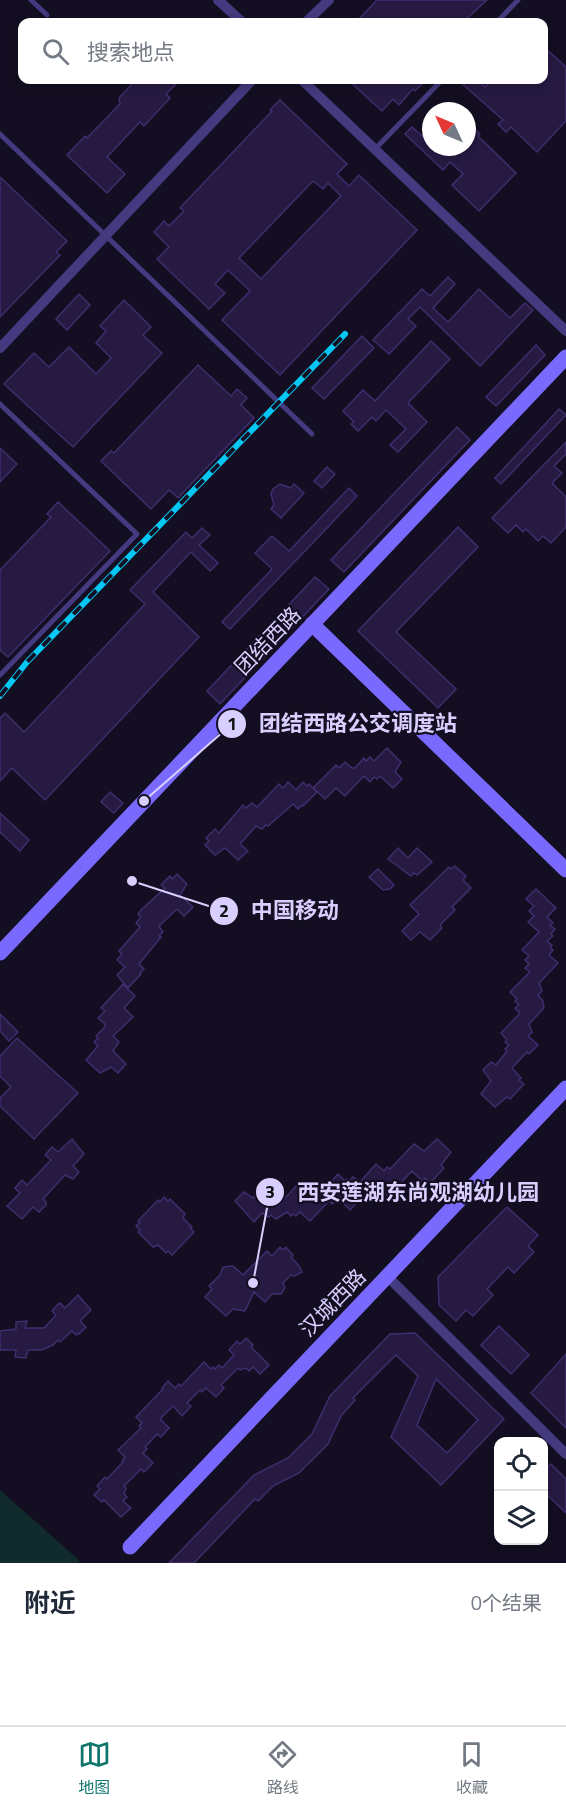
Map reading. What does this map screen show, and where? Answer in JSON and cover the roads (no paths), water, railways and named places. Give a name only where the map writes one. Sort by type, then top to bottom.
[{"type":"street","points":[[218,0],[238,18]]},
{"type":"street","points":[[310,18],[329,0]]},
{"type":"street","points":[[0,348],[248,84]]},
{"type":"street","points":[[306,84],[566,331]]},
{"type":"street","name":"团结西路","points":[[0,953],[566,357]]},
{"type":"street","points":[[312,624],[566,870]]},
{"type":"street","name":"汉城西路","points":[[130,1547],[566,1088]]},
{"type":"street","points":[[387,1276],[566,1454]]},
{"type":"lane","points":[[31,0],[47,15]]},
{"type":"lane","points":[[500,18],[518,0]]},
{"type":"lane","points":[[375,149],[438,84]]},
{"type":"lane","points":[[0,134],[312,434]]},
{"type":"lane","points":[[0,404],[137,534],[0,675]]},
{"type":"railway","points":[[0,696],[27,662],[345,334]]},
{"type":"place","name":"团结西路公交调度站","points":[[144,801]]},
{"type":"place","name":"中国移动","points":[[132,881]]},
{"type":"place","name":"西安莲湖东尚观湖幼儿园","points":[[253,1283]]}]
